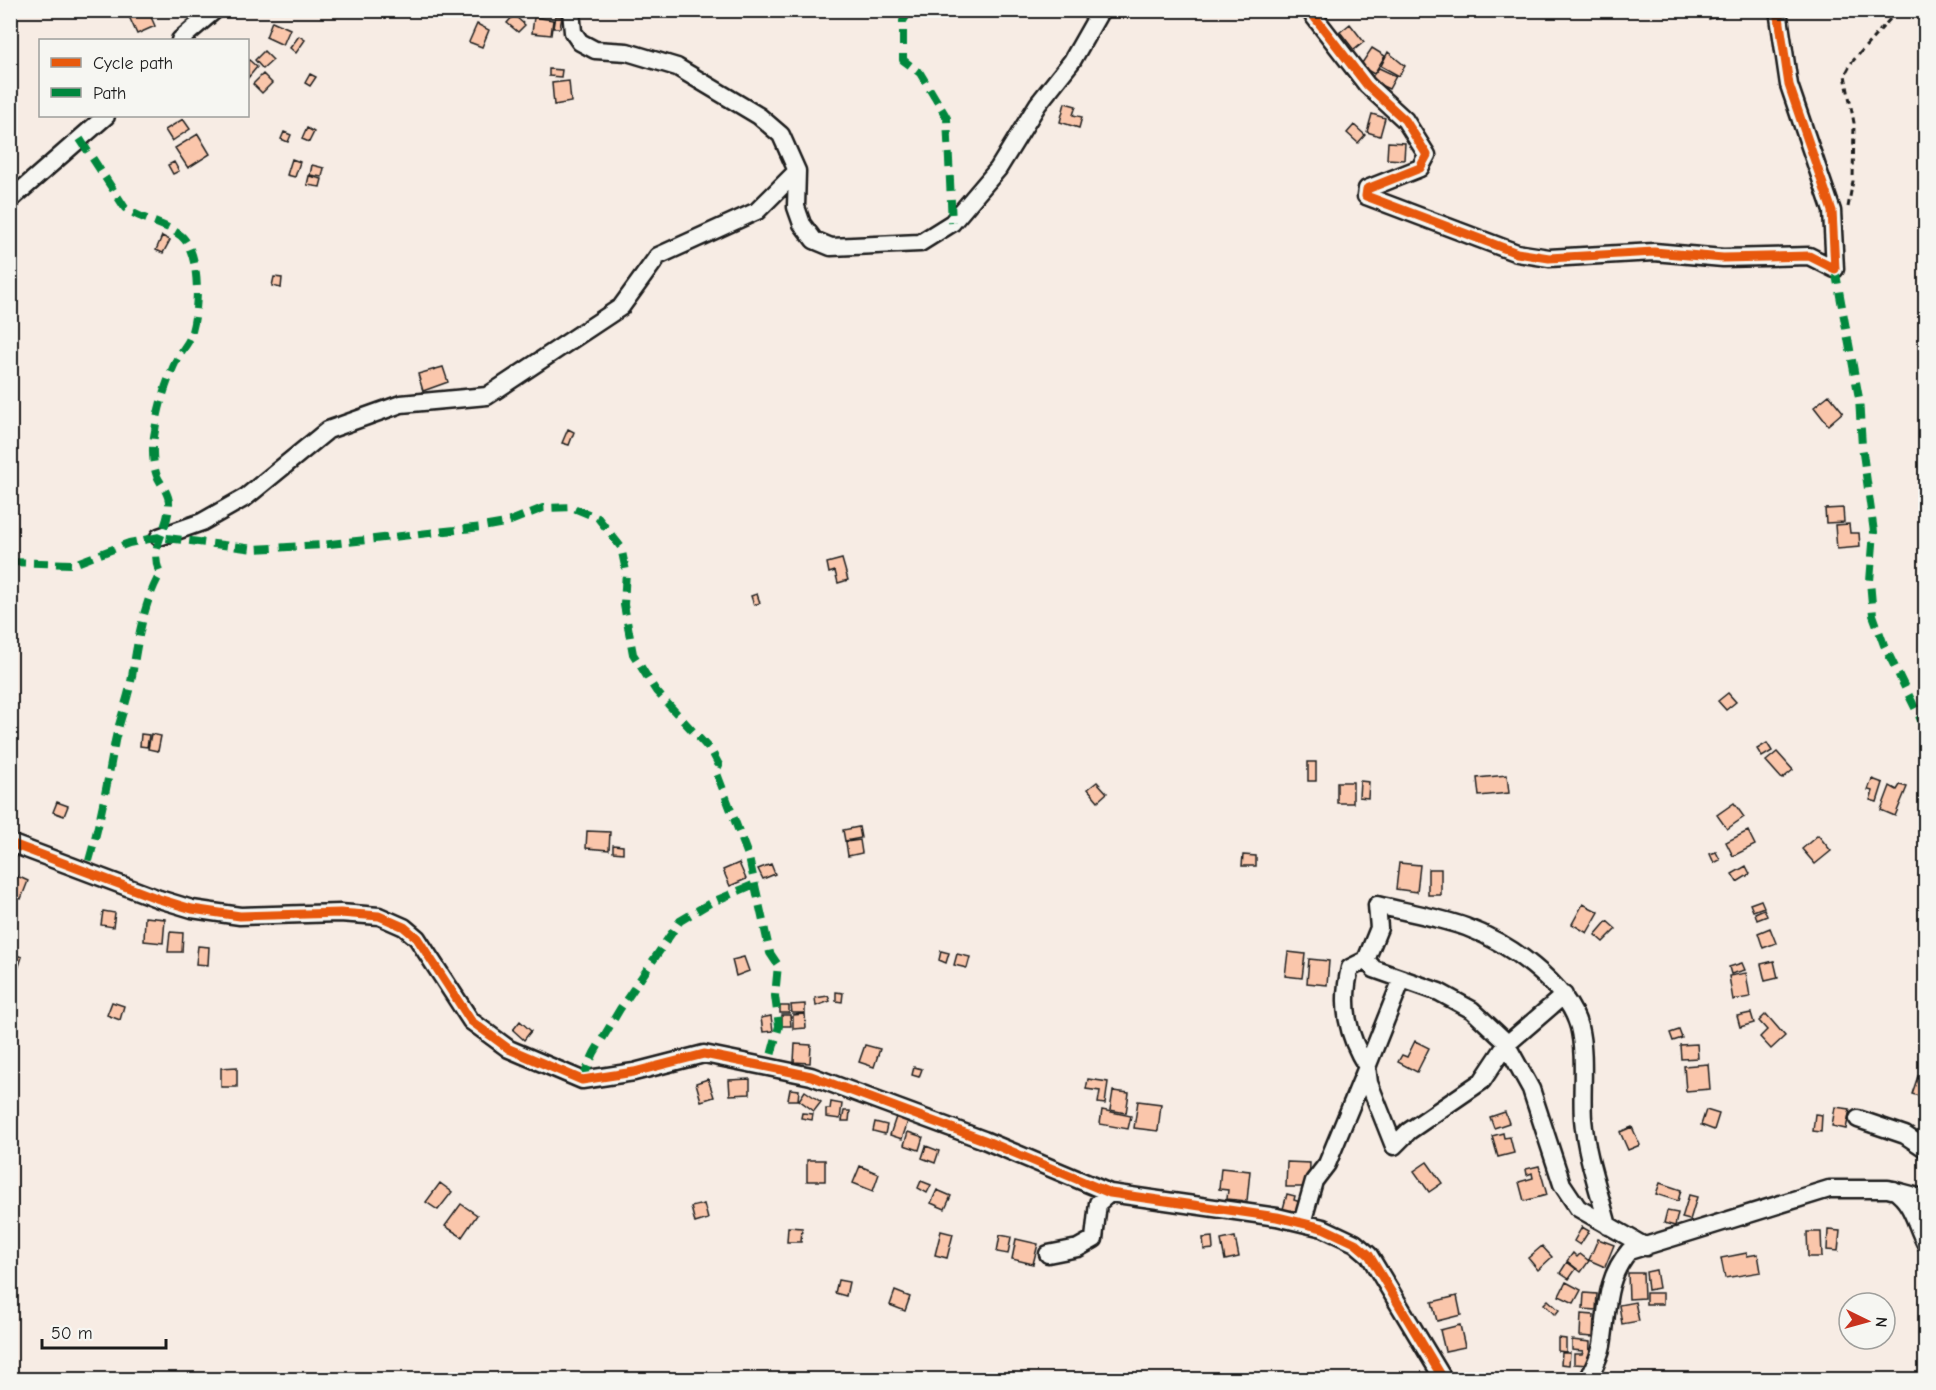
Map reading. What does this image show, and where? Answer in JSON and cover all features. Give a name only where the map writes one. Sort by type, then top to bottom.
[{"type":"street","points":[[181,39],[215,10]]},
{"type":"street","points":[[571,10],[573,32],[580,42],[595,50],[627,52],[677,68],[759,116],[781,135],[797,171],[796,207],[802,224],[814,240],[831,248],[920,243],[952,223],[998,169],[1038,104],[1072,61],[1101,10]]},
{"type":"street","points":[[1310,10],[1367,85],[1405,120],[1427,155],[1420,168],[1367,189],[1366,196],[1516,253],[1549,258],[1654,252],[1723,258],[1809,256],[1835,269],[1832,211],[1789,85],[1778,10]]},
{"type":"street","points":[[10,200],[105,117]]},
{"type":"street","points":[[159,537],[202,522],[246,497],[328,430],[401,404],[487,396],[621,307],[658,256],[757,211],[797,171]]},
{"type":"street","points":[[10,843],[159,899],[192,909],[240,916],[340,913],[379,916],[404,927],[417,938],[471,1021],[509,1050],[582,1080],[634,1072],[704,1053],[811,1076],[984,1140],[1110,1193],[1323,1228],[1355,1242],[1370,1255],[1444,1380]]},
{"type":"street","points":[[1564,994],[1506,1045],[1482,1081],[1409,1131],[1394,1146],[1369,1083],[1367,1067],[1349,1029],[1344,993],[1350,968],[1366,960],[1378,928],[1377,905],[1466,927],[1495,942],[1537,969],[1564,994],[1579,1027],[1583,1121],[1608,1226]]},
{"type":"street","points":[[1366,960],[1374,969],[1439,992],[1472,1010],[1506,1045],[1531,1089],[1562,1184],[1578,1208],[1646,1247]]},
{"type":"street","points":[[1302,1223],[1314,1181],[1327,1164],[1402,979]]},
{"type":"street","points":[[1858,1119],[1905,1135],[1926,1149]]},
{"type":"street","points":[[1588,1380],[1602,1347],[1604,1309],[1619,1263],[1629,1251],[1829,1189],[1894,1190],[1924,1194]]},
{"type":"street","points":[[1894,1190],[1903,1197],[1914,1213],[1926,1244]]},
{"type":"street","points":[[1048,1254],[1078,1248],[1095,1239],[1098,1203],[1110,1193]]},
{"type":"path","points":[[1846,214],[1853,181],[1854,123],[1845,75],[1852,62],[1898,10]]},
{"type":"building","points":[[148,10],[155,26],[137,34],[127,12]]},
{"type":"building","points":[[1708,10],[1724,10],[1725,15],[1709,19]]},
{"type":"building","points":[[514,15],[525,25],[518,32],[507,23]]},
{"type":"building","points":[[555,16],[562,17],[560,28],[553,28]]},
{"type":"building","points":[[534,17],[553,20],[551,35],[532,33]]},
{"type":"building","points":[[272,21],[290,29],[283,45],[266,37]]},
{"type":"building","points":[[477,24],[489,30],[482,47],[469,42]]},
{"type":"building","points":[[1350,24],[1364,42],[1354,50],[1340,32]]},
{"type":"building","points":[[299,36],[305,40],[296,53],[290,48]]},
{"type":"building","points":[[1372,48],[1385,56],[1374,74],[1360,66]]},
{"type":"building","points":[[264,51],[273,60],[263,69],[255,60]]},
{"type":"building","points":[[1388,52],[1405,66],[1399,76],[1381,66]]},
{"type":"building","points":[[249,60],[257,67],[249,77]]},
{"type":"building","points":[[1379,68],[1396,76],[1389,89],[1369,80]]},
{"type":"building","points":[[549,69],[562,70],[561,77],[549,76]]},
{"type":"building","points":[[263,74],[272,83],[262,93],[253,84]]},
{"type":"building","points":[[310,74],[316,77],[310,86],[305,83]]},
{"type":"building","points":[[569,81],[571,102],[554,105],[552,83]]},
{"type":"building","points":[[1065,103],[1076,106],[1073,115],[1082,117],[1079,128],[1060,122]]},
{"type":"building","points":[[1372,114],[1385,118],[1380,136],[1367,132]]},
{"type":"building","points":[[183,119],[190,129],[172,141],[165,130]]},
{"type":"building","points":[[1354,125],[1365,135],[1358,143],[1347,133]]},
{"type":"building","points":[[307,128],[314,132],[309,142],[302,139]]},
{"type":"building","points":[[284,132],[291,135],[288,142],[281,139]]},
{"type":"building","points":[[198,134],[210,154],[188,168],[175,148]]},
{"type":"building","points":[[1388,142],[1405,143],[1404,160],[1387,159]]},
{"type":"building","points":[[292,159],[300,162],[295,177],[287,175]]},
{"type":"building","points":[[174,162],[179,171],[173,174],[168,165]]},
{"type":"building","points":[[312,165],[324,168],[322,177],[310,175]]},
{"type":"building","points":[[309,176],[322,179],[320,187],[307,185]]},
{"type":"building","points":[[162,236],[170,240],[163,253],[156,250]]},
{"type":"building","points":[[274,277],[282,278],[281,288],[272,286]]},
{"type":"building","points":[[443,367],[448,382],[423,391],[418,374]]},
{"type":"building","points":[[1829,395],[1843,412],[1828,425],[1814,407]]},
{"type":"building","points":[[568,429],[574,432],[569,445],[562,443]]},
{"type":"building","points":[[1843,508],[1844,522],[1826,523],[1825,509]]},
{"type":"building","points":[[1849,524],[1850,533],[1859,533],[1860,547],[1837,549],[1835,525]]},
{"type":"building","points":[[842,559],[848,580],[838,583],[835,571],[829,573],[827,563]]},
{"type":"building","points":[[757,594],[760,603],[754,605],[751,596]]},
{"type":"building","points":[[1728,693],[1736,702],[1726,710],[1718,701]]},
{"type":"building","points":[[141,734],[149,735],[147,747],[140,746]]},
{"type":"building","points":[[151,734],[161,736],[158,751],[148,749]]},
{"type":"building","points":[[1767,743],[1772,751],[1762,757],[1757,749]]},
{"type":"building","points":[[1777,752],[1793,770],[1782,779],[1766,761]]},
{"type":"building","points":[[1308,762],[1316,762],[1316,781],[1308,781]]},
{"type":"building","points":[[1507,775],[1509,793],[1479,796],[1477,778]]},
{"type":"building","points":[[1872,779],[1883,783],[1877,802],[1870,800],[1873,791],[1868,790]]},
{"type":"building","points":[[1360,781],[1369,782],[1368,798],[1359,797]]},
{"type":"building","points":[[1097,782],[1107,793],[1098,801],[1088,789]]},
{"type":"building","points":[[1337,782],[1353,782],[1353,803],[1337,803]]},
{"type":"building","points":[[1900,785],[1907,787],[1895,816],[1881,810],[1890,786],[1897,790]]},
{"type":"building","points":[[57,802],[68,806],[64,816],[53,812]]},
{"type":"building","points":[[1734,803],[1744,817],[1727,829],[1717,815]]},
{"type":"building","points":[[859,827],[861,838],[845,841],[843,830]]},
{"type":"building","points":[[587,831],[610,832],[609,850],[586,848]]},
{"type":"building","points":[[1748,831],[1755,845],[1733,856],[1726,842]]},
{"type":"building","points":[[1818,835],[1831,851],[1815,864],[1802,849]]},
{"type":"building","points":[[860,840],[862,853],[848,856],[846,842]]},
{"type":"building","points":[[613,845],[623,846],[623,853],[613,852]]},
{"type":"building","points":[[1716,852],[1720,860],[1714,863],[1710,854]]},
{"type":"building","points":[[1243,855],[1256,856],[1256,866],[1242,866]]},
{"type":"building","points":[[739,863],[746,879],[730,886],[723,870]]},
{"type":"building","points":[[1399,863],[1420,865],[1417,892],[1396,889]]},
{"type":"building","points":[[771,864],[775,874],[763,879],[758,869]]},
{"type":"building","points":[[1746,866],[1750,874],[1737,882],[1732,874]]},
{"type":"building","points":[[1428,869],[1441,869],[1441,895],[1428,895]]},
{"type":"building","points":[[17,876],[28,881],[21,899],[10,894]]},
{"type":"building","points":[[1761,900],[1764,907],[1753,911],[1750,904]]},
{"type":"building","points":[[1583,904],[1599,912],[1587,933],[1572,924]]},
{"type":"building","points":[[1764,909],[1767,916],[1757,920],[1755,913]]},
{"type":"building","points":[[103,911],[115,913],[113,927],[101,925]]},
{"type":"building","points":[[145,917],[165,919],[163,943],[144,941]]},
{"type":"building","points":[[1607,921],[1616,929],[1603,942],[1595,935]]},
{"type":"building","points":[[1770,928],[1776,943],[1763,948],[1758,933]]},
{"type":"building","points":[[170,932],[183,933],[182,952],[168,952]]},
{"type":"building","points":[[198,946],[209,947],[208,965],[196,964]]},
{"type":"building","points":[[941,951],[949,953],[946,963],[939,960]]},
{"type":"building","points":[[1288,952],[1305,954],[1302,978],[1285,976]]},
{"type":"building","points":[[13,954],[22,957],[18,969],[10,966]]},
{"type":"building","points":[[957,954],[970,957],[967,968],[954,965]]},
{"type":"building","points":[[744,957],[749,971],[736,976],[732,960]]},
{"type":"building","points":[[1309,959],[1329,961],[1327,985],[1307,983]]},
{"type":"building","points":[[1774,961],[1778,978],[1765,981],[1761,964]]},
{"type":"building","points":[[1742,963],[1745,970],[1731,974],[1729,967]]},
{"type":"building","points":[[1746,973],[1750,997],[1733,1000],[1729,976]]},
{"type":"building","points":[[836,992],[843,993],[842,1002],[836,1001]]},
{"type":"building","points":[[828,996],[830,1001],[816,1006],[815,998]]},
{"type":"building","points":[[112,1002],[124,1006],[120,1020],[107,1015]]},
{"type":"building","points":[[805,1004],[805,1013],[792,1013],[791,1005]]},
{"type":"building","points":[[780,1006],[789,1006],[789,1013],[780,1013]]},
{"type":"building","points":[[1751,1013],[1754,1023],[1740,1027],[1737,1016]]},
{"type":"building","points":[[805,1014],[806,1028],[793,1029],[793,1015]]},
{"type":"building","points":[[1766,1014],[1785,1036],[1771,1049],[1760,1037],[1767,1030],[1759,1021]]},
{"type":"building","points":[[782,1015],[790,1015],[791,1026],[782,1026]]},
{"type":"building","points":[[771,1016],[773,1031],[763,1032],[761,1018]]},
{"type":"building","points":[[520,1021],[531,1031],[524,1040],[513,1030]]},
{"type":"building","points":[[1679,1030],[1682,1038],[1673,1041],[1670,1033]]},
{"type":"building","points":[[1415,1041],[1429,1048],[1417,1072],[1398,1062],[1402,1055],[1407,1057]]},
{"type":"building","points":[[795,1044],[811,1045],[810,1063],[794,1062]]},
{"type":"building","points":[[1697,1044],[1698,1058],[1681,1059],[1680,1045]]},
{"type":"building","points":[[865,1045],[880,1049],[874,1067],[859,1062]]},
{"type":"building","points":[[1708,1064],[1710,1089],[1686,1091],[1684,1066]]},
{"type":"building","points":[[237,1067],[237,1087],[221,1087],[221,1068]]},
{"type":"building","points":[[914,1067],[922,1069],[919,1077],[912,1075]]},
{"type":"building","points":[[1918,1076],[1926,1078],[1926,1098],[1912,1094]]},
{"type":"building","points":[[708,1079],[714,1097],[701,1101],[696,1083]]},
{"type":"building","points":[[750,1079],[750,1094],[730,1095],[729,1080]]},
{"type":"building","points":[[1088,1079],[1108,1082],[1105,1104],[1098,1103],[1100,1091],[1086,1089]]},
{"type":"building","points":[[790,1089],[799,1090],[798,1100],[788,1100]]},
{"type":"building","points":[[805,1091],[821,1102],[814,1111],[799,1100]]},
{"type":"building","points":[[1113,1091],[1129,1093],[1126,1113],[1110,1110]]},
{"type":"building","points":[[1138,1101],[1161,1104],[1158,1131],[1134,1128]]},
{"type":"building","points":[[831,1102],[842,1104],[840,1119],[826,1117],[826,1109],[830,1109]]},
{"type":"building","points":[[1835,1107],[1850,1109],[1846,1129],[1832,1126]]},
{"type":"building","points":[[1102,1110],[1131,1116],[1128,1129],[1100,1124]]},
{"type":"building","points":[[1706,1110],[1719,1114],[1714,1130],[1701,1125]]},
{"type":"building","points":[[844,1111],[850,1111],[849,1121],[842,1121]]},
{"type":"building","points":[[1505,1112],[1509,1123],[1494,1128],[1490,1117]]},
{"type":"building","points":[[802,1113],[813,1114],[812,1120],[801,1118]]},
{"type":"building","points":[[1815,1114],[1822,1115],[1821,1132],[1813,1131]]},
{"type":"building","points":[[896,1117],[908,1121],[902,1139],[890,1135]]},
{"type":"building","points":[[875,1122],[887,1125],[885,1134],[873,1131]]},
{"type":"building","points":[[1632,1127],[1640,1145],[1628,1150],[1620,1132]]},
{"type":"building","points":[[908,1132],[923,1137],[919,1150],[904,1145]]},
{"type":"building","points":[[1503,1133],[1504,1138],[1510,1137],[1514,1153],[1498,1157],[1492,1136]]},
{"type":"building","points":[[926,1146],[939,1151],[935,1163],[922,1158]]},
{"type":"building","points":[[807,1160],[825,1160],[825,1181],[807,1181]]},
{"type":"building","points":[[1287,1162],[1310,1163],[1309,1187],[1286,1187]]},
{"type":"building","points":[[1427,1162],[1442,1183],[1429,1192],[1414,1171]]},
{"type":"building","points":[[860,1166],[879,1174],[873,1191],[853,1183]]},
{"type":"building","points":[[1539,1166],[1547,1195],[1524,1201],[1519,1182],[1533,1178],[1532,1173],[1527,1175],[1526,1169]]},
{"type":"building","points":[[1221,1168],[1250,1171],[1247,1201],[1227,1199],[1228,1190],[1219,1189]]},
{"type":"building","points":[[921,1181],[931,1185],[927,1193],[918,1188]]},
{"type":"building","points":[[440,1183],[452,1192],[438,1210],[426,1202]]},
{"type":"building","points":[[1660,1183],[1681,1190],[1678,1201],[1656,1194]]},
{"type":"building","points":[[937,1190],[951,1196],[945,1209],[931,1203]]},
{"type":"building","points":[[1287,1194],[1295,1196],[1294,1200],[1303,1203],[1300,1214],[1283,1209]]},
{"type":"building","points":[[1689,1195],[1697,1197],[1690,1220],[1682,1218]]},
{"type":"building","points":[[461,1204],[477,1215],[462,1237],[445,1226]]},
{"type":"building","points":[[704,1204],[708,1219],[695,1223],[691,1207]]},
{"type":"building","points":[[1667,1211],[1678,1213],[1675,1226],[1664,1223]]},
{"type":"building","points":[[788,1227],[802,1228],[801,1242],[787,1242]]},
{"type":"building","points":[[1582,1227],[1589,1231],[1580,1245],[1574,1241]]},
{"type":"building","points":[[1828,1230],[1840,1231],[1838,1251],[1827,1250]]},
{"type":"building","points":[[941,1231],[953,1234],[947,1258],[935,1255]]},
{"type":"building","points":[[1807,1232],[1821,1232],[1822,1257],[1808,1257]]},
{"type":"building","points":[[1000,1235],[1011,1237],[1008,1254],[997,1252]]},
{"type":"building","points":[[1212,1237],[1213,1249],[1204,1250],[1203,1238]]},
{"type":"building","points":[[1235,1237],[1239,1257],[1225,1260],[1221,1240]]},
{"type":"building","points":[[1016,1239],[1038,1244],[1033,1264],[1012,1259]]},
{"type":"building","points":[[1598,1239],[1614,1245],[1605,1267],[1589,1260]]},
{"type":"building","points":[[1542,1246],[1552,1257],[1538,1270],[1528,1258]]},
{"type":"building","points":[[1573,1253],[1577,1257],[1580,1254],[1589,1261],[1581,1272],[1567,1261]]},
{"type":"building","points":[[1747,1253],[1747,1256],[1758,1254],[1761,1272],[1725,1278],[1721,1258]]},
{"type":"building","points":[[1567,1262],[1576,1269],[1569,1279],[1560,1273]]},
{"type":"building","points":[[1656,1270],[1659,1288],[1648,1290],[1646,1272]]},
{"type":"building","points":[[1628,1273],[1643,1273],[1644,1298],[1629,1299]]},
{"type":"building","points":[[838,1280],[849,1282],[846,1296],[835,1293]]},
{"type":"building","points":[[1566,1282],[1581,1290],[1574,1303],[1559,1296]]},
{"type":"building","points":[[895,1291],[910,1297],[905,1311],[890,1305]]},
{"type":"building","points":[[1584,1293],[1597,1294],[1596,1310],[1583,1309]]},
{"type":"building","points":[[1646,1293],[1663,1293],[1663,1304],[1646,1304]]},
{"type":"building","points":[[1457,1296],[1461,1315],[1437,1321],[1432,1302]]},
{"type":"building","points":[[1548,1300],[1559,1310],[1555,1315],[1544,1304]]},
{"type":"building","points":[[1635,1302],[1639,1321],[1622,1324],[1619,1305]]},
{"type":"building","points":[[1581,1314],[1594,1315],[1593,1337],[1580,1336]]},
{"type":"building","points":[[1460,1325],[1465,1347],[1445,1351],[1440,1330]]},
{"type":"building","points":[[1558,1338],[1566,1339],[1566,1352],[1558,1351]]},
{"type":"building","points":[[1572,1340],[1590,1342],[1589,1365],[1574,1364],[1574,1354],[1582,1354],[1583,1351],[1572,1350]]},
{"type":"building","points":[[1562,1353],[1570,1353],[1569,1365],[1561,1364]]},
{"type":"building","points":[[643,1374],[656,1376],[656,1380],[643,1380]]},
{"type":"marked path","points":[[910,10],[903,21],[903,60],[920,73],[947,118],[952,223]]},
{"type":"marked path","points":[[80,139],[125,208],[174,231],[185,240],[194,261],[197,288],[193,328],[169,378],[160,404],[154,436],[155,471],[169,501],[168,515],[156,555],[160,574],[142,621],[130,688],[115,741],[95,839],[86,871]]},
{"type":"marked path","points":[[1835,269],[1859,398],[1862,446],[1874,532],[1870,581],[1873,615],[1884,645],[1926,730]]},
{"type":"marked path","points":[[10,562],[74,564],[129,543],[159,537],[254,549],[321,545],[482,527],[505,523],[543,508],[571,507],[598,518],[621,547],[626,571],[624,605],[633,654],[656,691],[712,752],[719,765],[716,771],[749,858],[770,953],[778,965],[775,996],[779,1026],[768,1067]]},
{"type":"marked path","points":[[582,1080],[594,1053],[620,1009],[680,921],[710,903],[755,884]]},
{"type":"cycle path","points":[[1309,10],[1367,85],[1405,120],[1427,155],[1420,168],[1367,189],[1366,196],[1517,253],[1549,258],[1654,252],[1723,258],[1809,256],[1835,269],[1832,211],[1789,85],[1778,10]]},
{"type":"cycle path","points":[[10,843],[159,899],[192,909],[240,916],[340,913],[379,916],[404,927],[417,938],[471,1021],[509,1049],[582,1080],[634,1072],[704,1054],[811,1076],[984,1140],[1110,1193],[1277,1217],[1323,1228],[1355,1243],[1369,1255],[1444,1380]]}]
